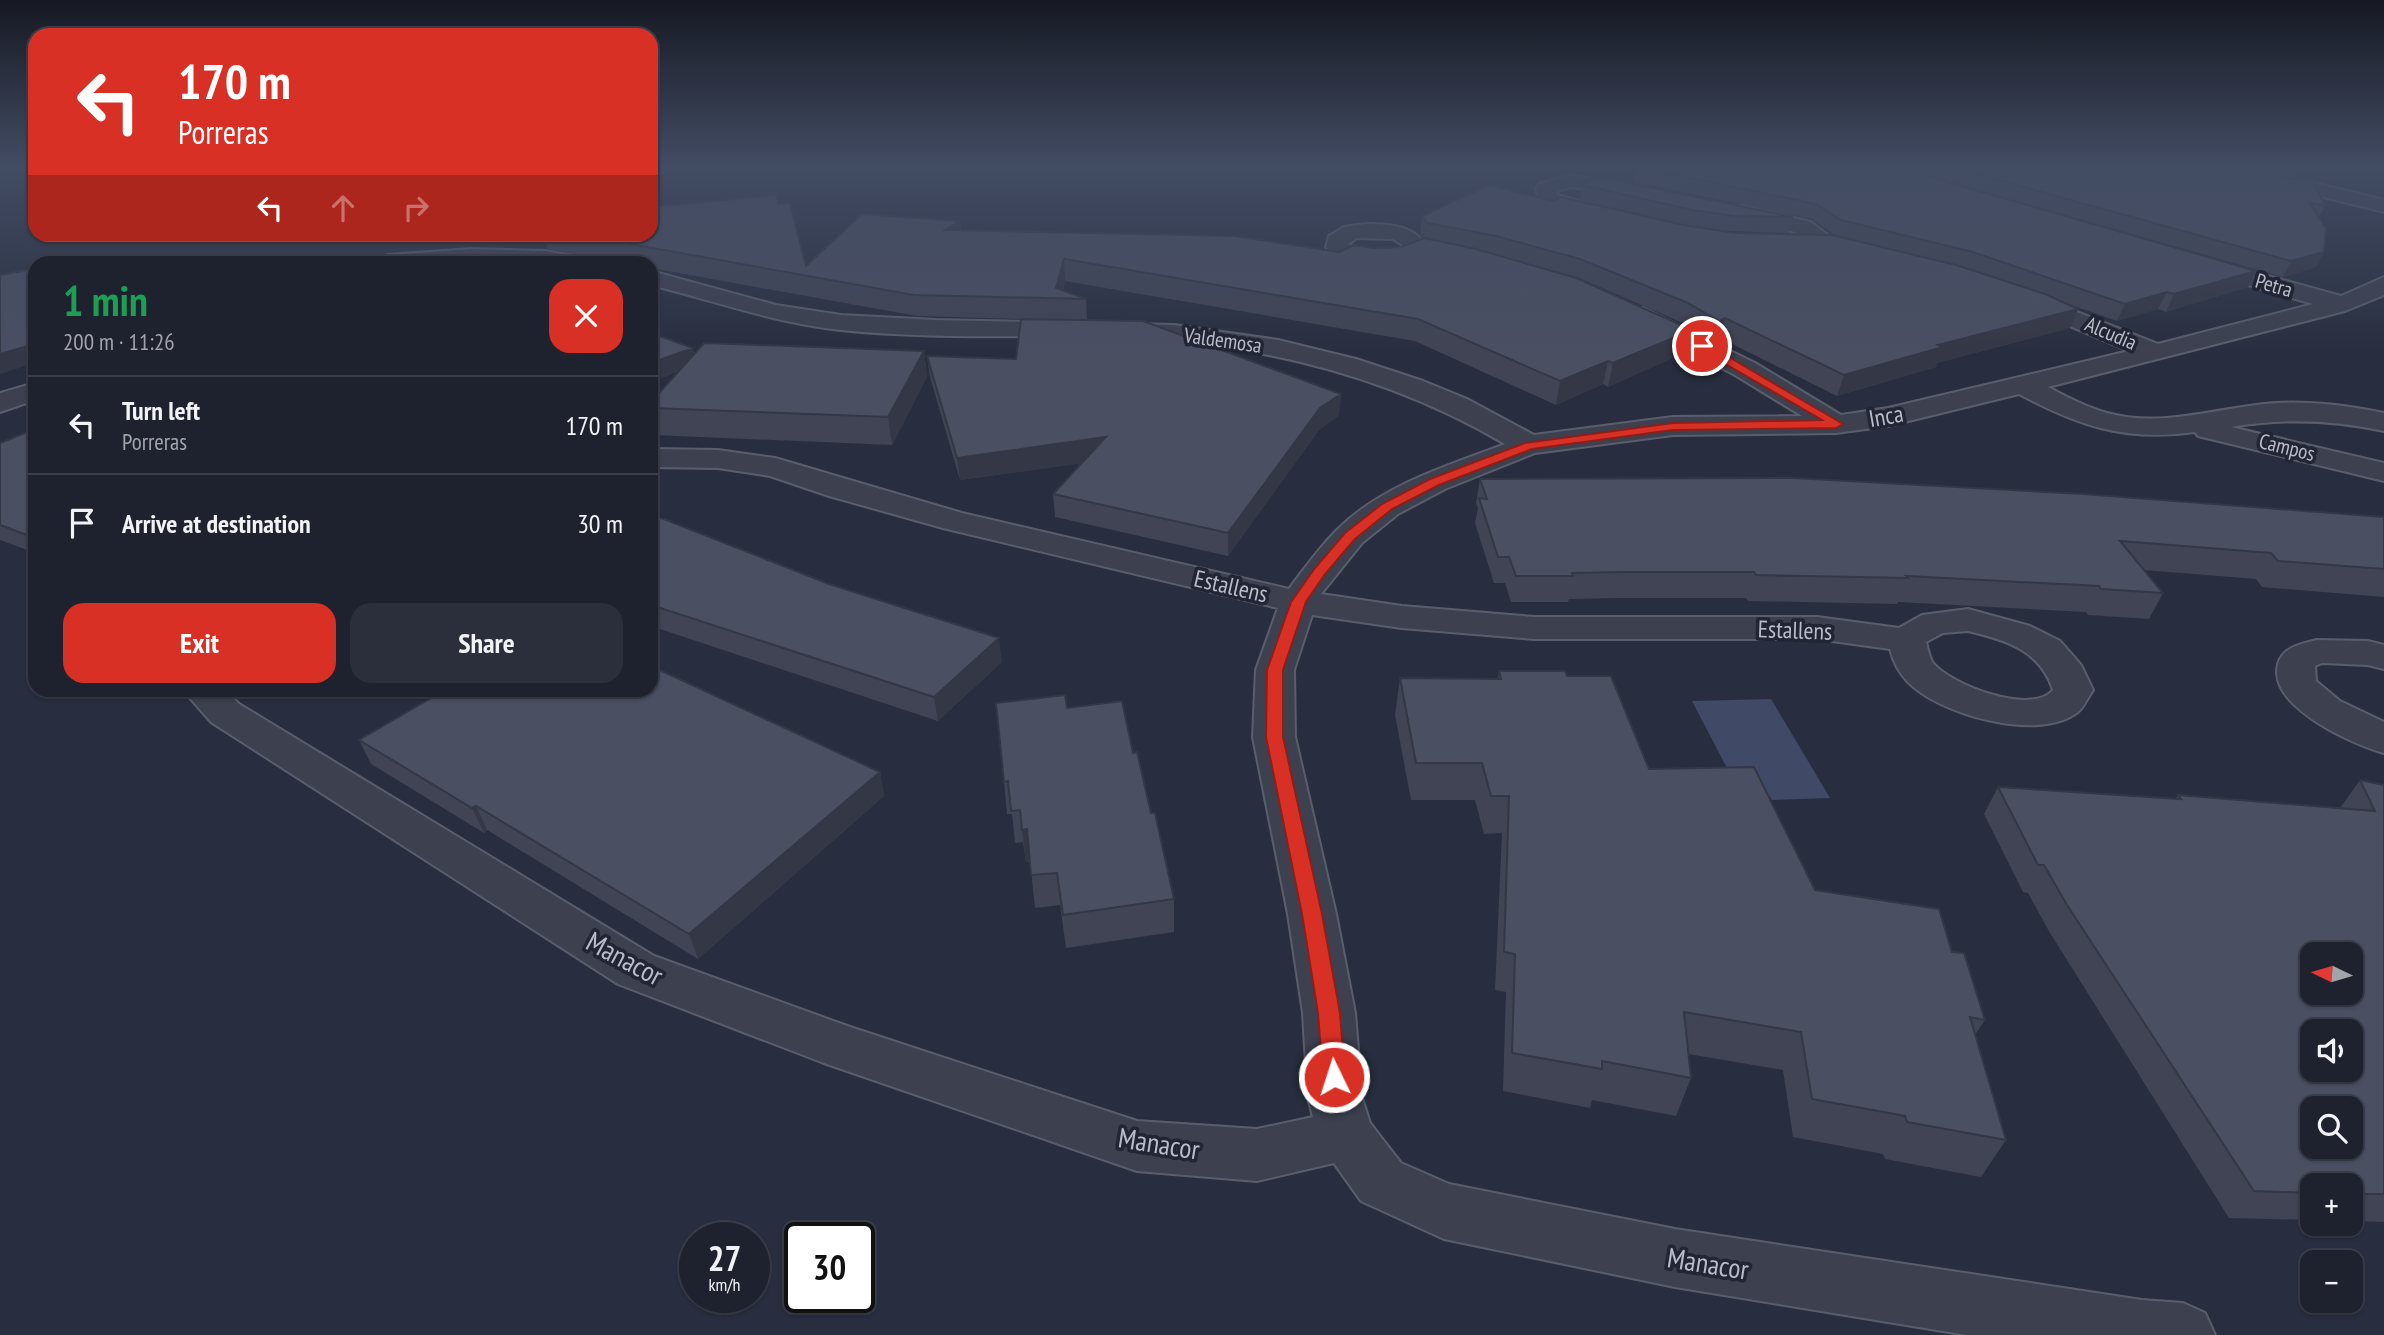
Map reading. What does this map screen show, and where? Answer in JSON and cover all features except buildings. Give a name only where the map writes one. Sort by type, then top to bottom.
[{"type":"street","points":[[1806,229],[1827,243]]},
{"type":"street","points":[[1780,243],[1827,243],[1854,250]]},
{"type":"street","name":"Petra","points":[[2179,258],[2338,304]]},
{"type":"street","name":"Valdemosa","points":[[658,280],[732,302],[793,316],[848,323],[937,329],[1174,333],[1261,345],[1307,354],[1370,372],[1448,401],[1529,445]]},
{"type":"street","name":"Alcudia","points":[[1996,289],[2047,306],[2154,352]]},
{"type":"street","name":"Inca","points":[[1346,1135],[1335,1098],[1329,1013],[1312,914],[1274,737],[1275,670],[1298,602],[1350,536],[1387,507],[1434,482],[1529,445],[1673,426],[1836,424],[1888,417],[2154,352],[2338,304],[2378,290],[2378,298]]},
{"type":"street","points":[[1626,308],[1745,369],[1836,424]]},
{"type":"street","name":"Campos","points":[[2023,385],[2079,414],[2108,423],[2146,427],[2189,426],[2264,413],[2314,413],[2384,422]]},
{"type":"street","points":[[0,403],[28,393]]},
{"type":"street","name":"Campos","points":[[2189,426],[2252,438],[2384,472]]},
{"type":"street","name":"Estallens","points":[[658,458],[718,460],[775,467],[840,489],[954,521],[1298,602],[1402,617],[1534,628],[1816,628],[1908,639]]},
{"type":"street","points":[[2384,657],[2368,653],[2317,651],[2296,660],[2297,685],[2326,710],[2384,738]]},
{"type":"street","name":"Manacor","points":[[210,697],[225,713],[636,970],[843,1047],[1137,1146],[1257,1155],[1346,1135],[1381,1182],[1444,1211],[1675,1258],[2142,1332],[2183,1335]]},
{"type":"water","points":[[1771,699],[1830,798],[1772,800],[1767,792],[1740,793],[1692,701]]},
{"type":"route","points":[[1334,1077],[1329,1013],[1312,914],[1274,737],[1275,670],[1298,602],[1350,536],[1387,507],[1434,482],[1529,445],[1673,426],[1836,424],[1702,346]]}]
